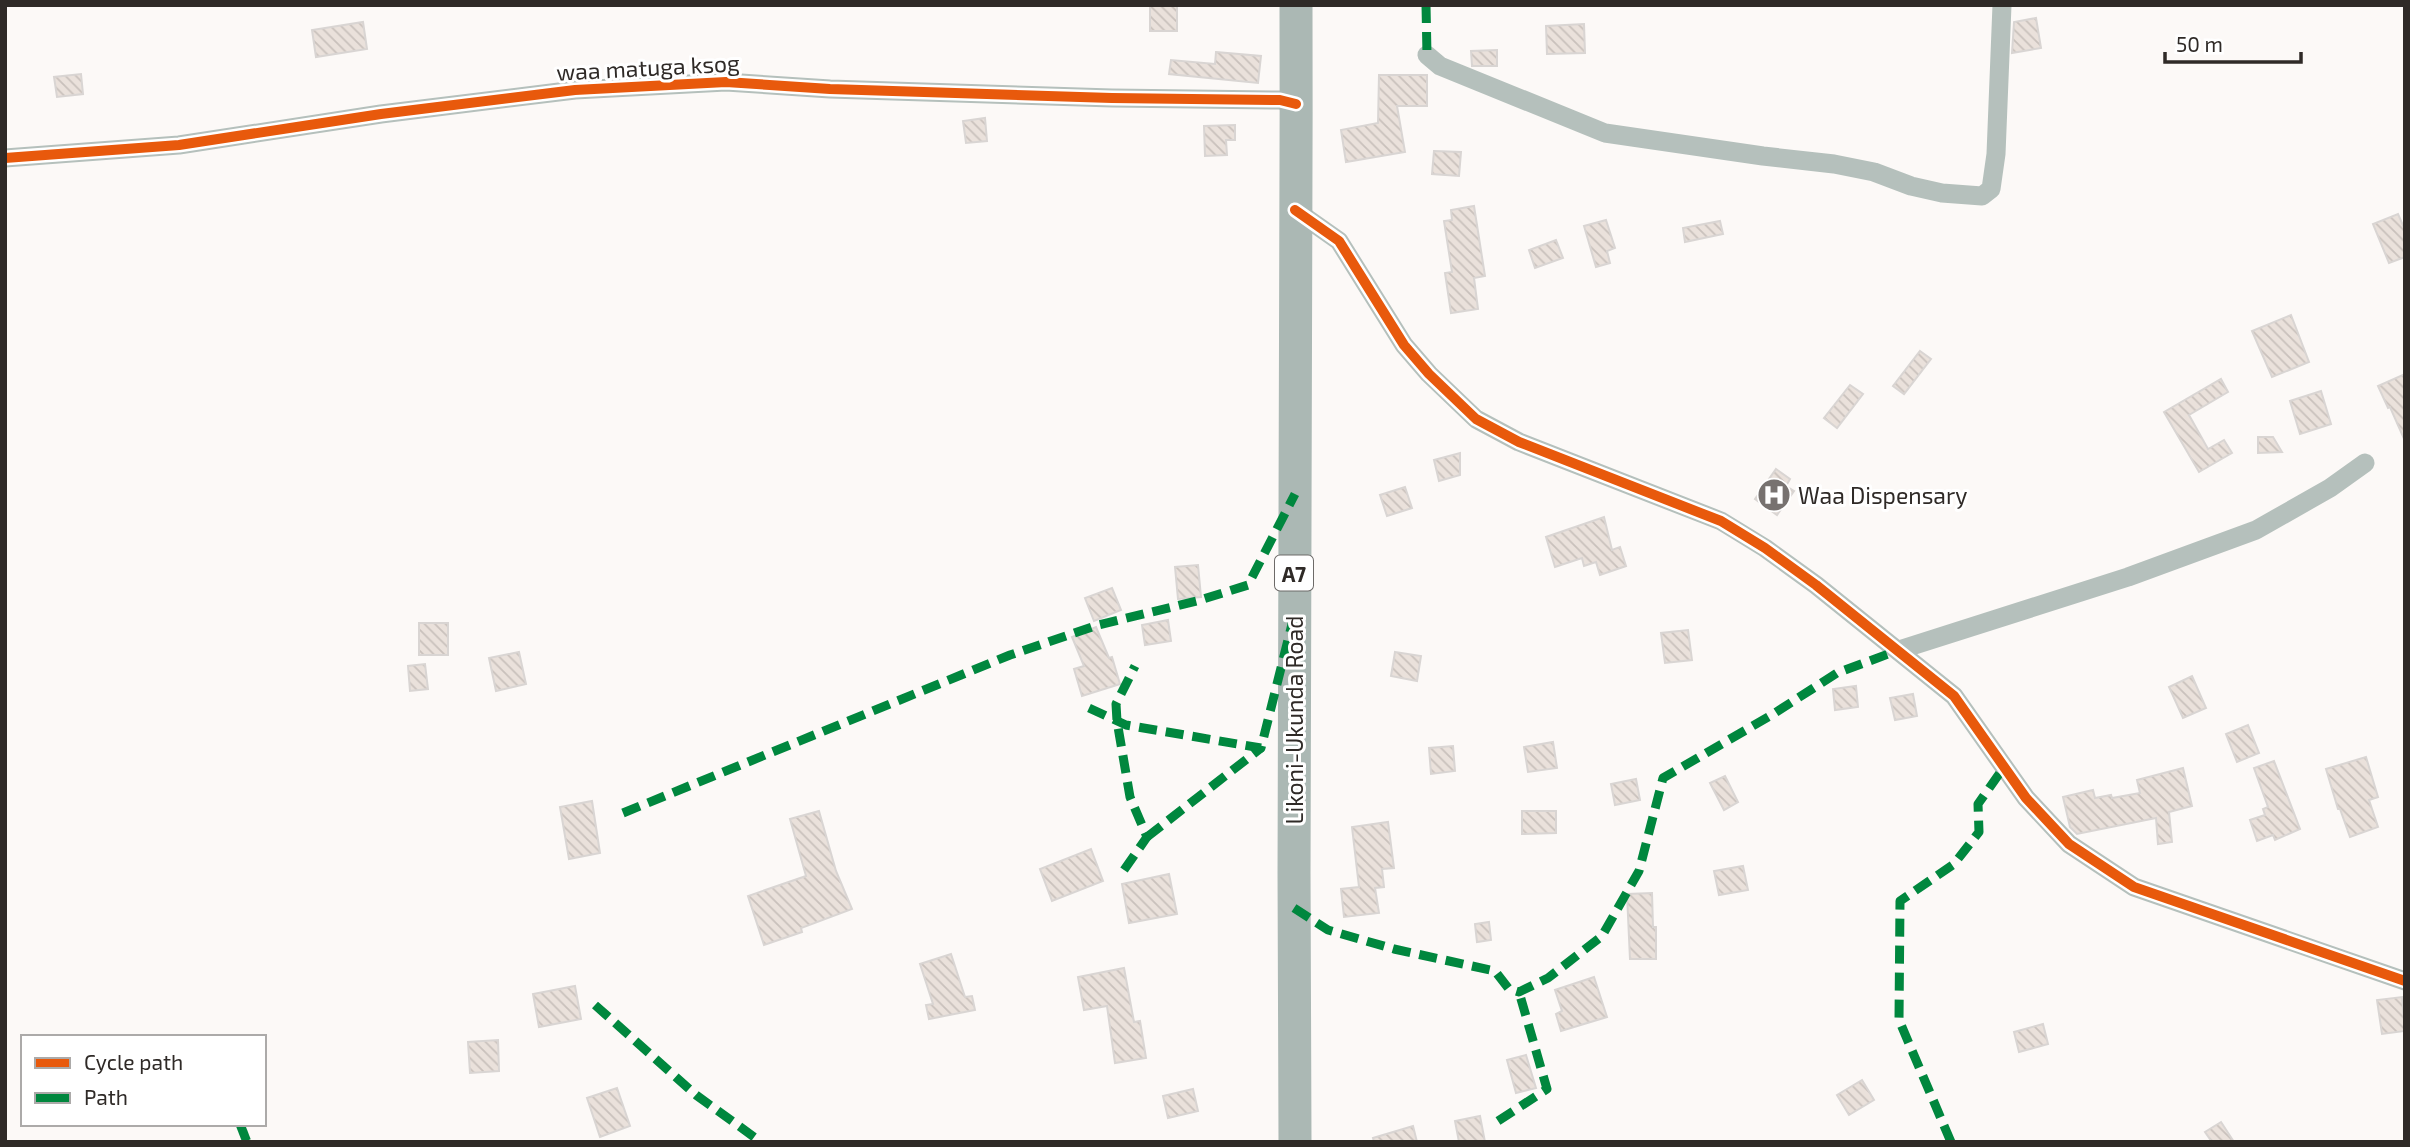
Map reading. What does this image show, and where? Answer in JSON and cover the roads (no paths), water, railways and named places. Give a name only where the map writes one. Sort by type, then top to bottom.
[{"type":"highway","name":"Likoni-Ukunda Road","points":[[1295,1142],[1293,620],[1297,376],[1296,5]]},
{"type":"street","points":[[1427,55],[1440,66],[1605,133],[1834,164],[1942,193],[1982,196],[1991,189],[1996,154],[2002,5]]},
{"type":"street","name":"waa matuga ksog","points":[[5,158],[179,145],[380,114],[575,90],[726,82],[830,89],[1112,98],[1280,100],[1296,104]]},
{"type":"street","points":[[1295,209],[1339,241],[1405,345],[1429,374],[1476,419],[1518,442],[1721,520],[1816,584],[1954,696],[2026,798],[2069,844],[2134,887],[2405,981]]},
{"type":"street","points":[[1899,649],[2128,577],[2256,530],[2330,488],[2365,463]]},
{"type":"place","name":"Waa Dispensary","points":[[1774,495]]}]
